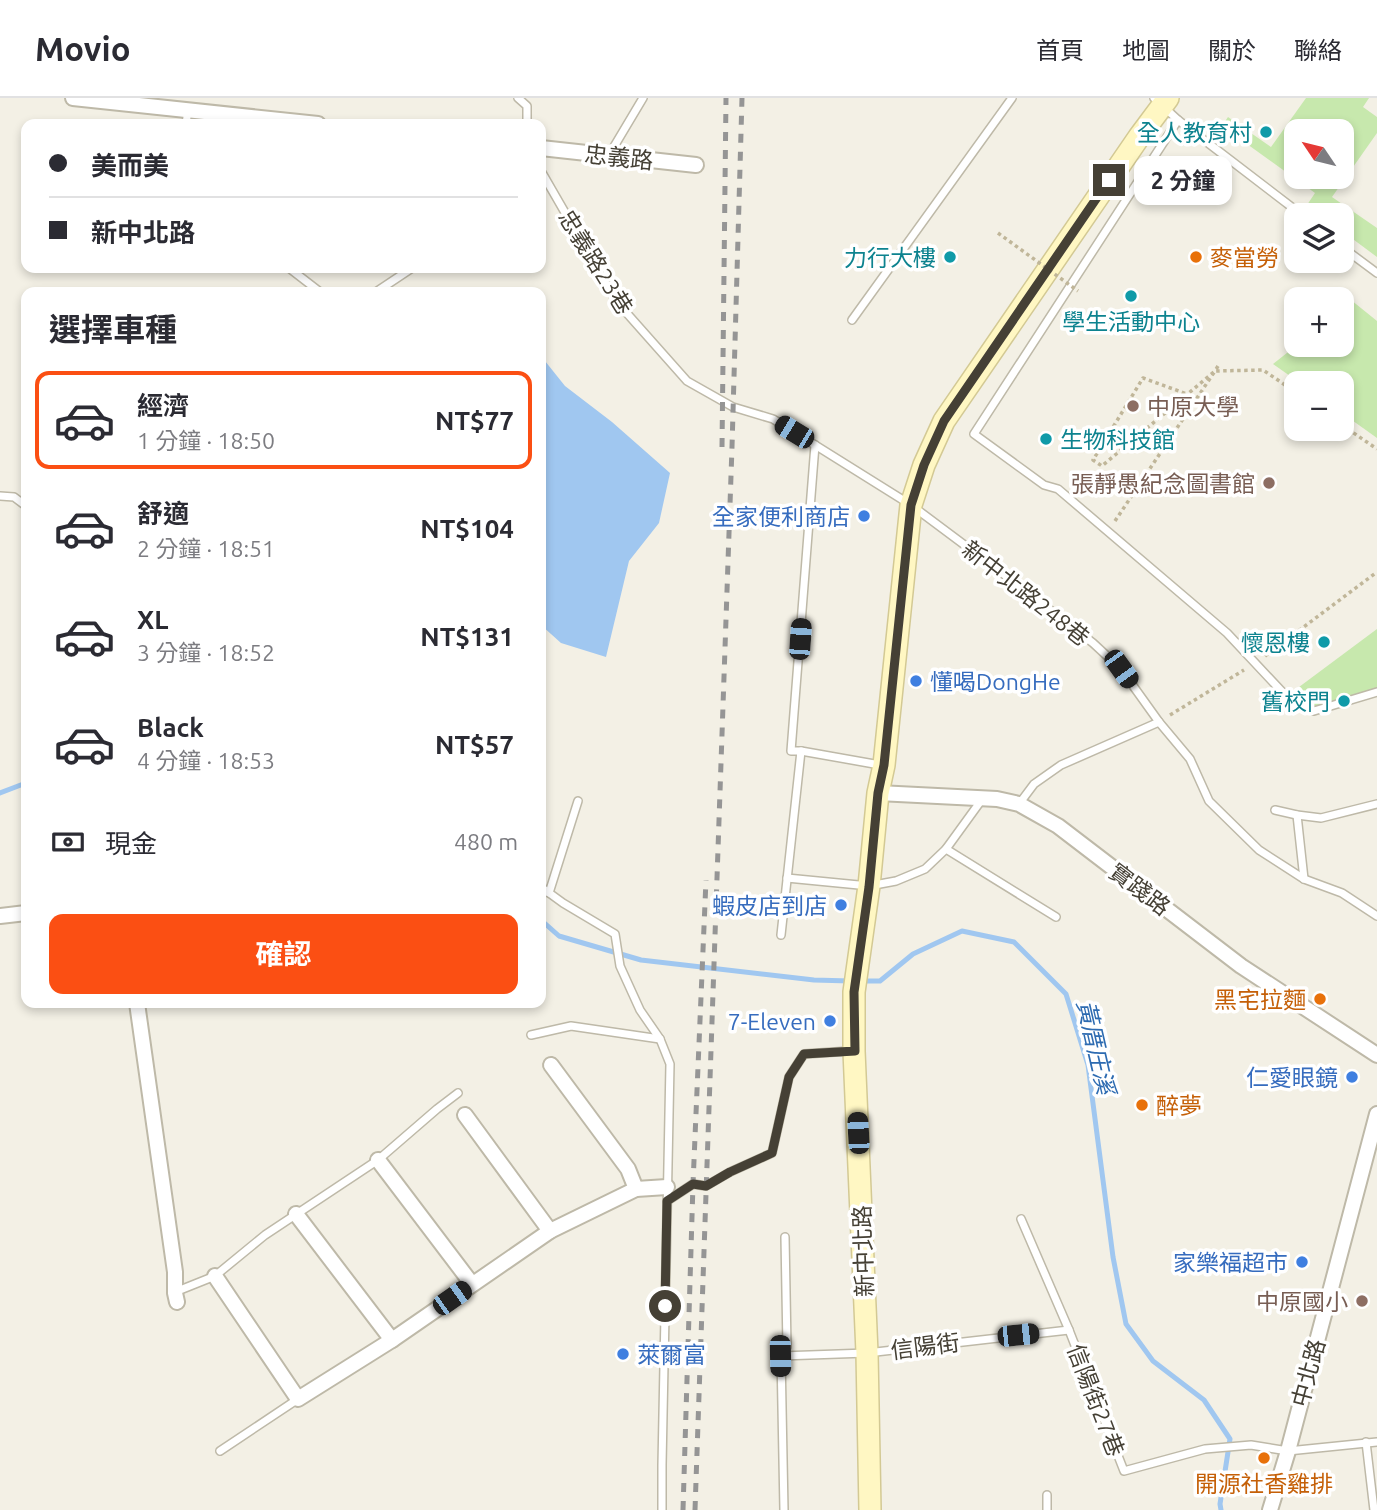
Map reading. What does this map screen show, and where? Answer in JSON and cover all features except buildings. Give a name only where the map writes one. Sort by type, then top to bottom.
[{"type":"street","points":[[74,98],[187,117],[224,119]]},
{"type":"street","points":[[869,887],[911,505],[924,465],[944,421],[1161,101]]},
{"type":"street","name":"忠義路","points":[[546,149],[696,165]]},
{"type":"street","name":"實踐路","points":[[878,793],[997,799],[1019,804],[1058,826],[1241,966],[1377,1055]]},
{"type":"street","name":"新中北路","points":[[869,887],[854,992],[870,1510]]},
{"type":"street","points":[[0,916],[21,914]]},
{"type":"street","points":[[138,1008],[175,1272],[176,1297]]},
{"type":"street","points":[[551,1065],[628,1169],[636,1189]]},
{"type":"street","name":"中北路","points":[[1270,1510],[1377,1114]]},
{"type":"street","points":[[465,1115],[550,1231]]},
{"type":"street","points":[[377,1160],[472,1284]]},
{"type":"street","points":[[215,1276],[298,1399],[392,1340],[550,1231],[636,1189],[667,1194]]},
{"type":"street","points":[[296,1214],[392,1340]]},
{"type":"lane","points":[[519,98],[527,106]]},
{"type":"lane","points":[[527,119],[527,106],[532,98]]},
{"type":"lane","points":[[609,156],[643,98]]},
{"type":"lane","points":[[852,320],[1012,98]]},
{"type":"lane","points":[[1161,101],[1178,120],[1285,203]]},
{"type":"lane","points":[[1178,120],[974,434],[1044,485],[1058,489],[1227,633],[1286,696],[1314,711],[1377,692]]},
{"type":"lane","name":"忠義路23巷","points":[[546,180],[616,301],[687,381],[733,407],[773,419],[815,445]]},
{"type":"lane","points":[[1354,256],[1377,273]]},
{"type":"lane","points":[[295,273],[314,287]]},
{"type":"lane","points":[[384,287],[404,273]]},
{"type":"lane","points":[[815,445],[791,751],[884,765]]},
{"type":"lane","name":"新中北路248巷","points":[[815,445],[911,505],[1093,643],[1121,669],[1190,759],[1209,801],[1259,850],[1304,879],[1342,893],[1377,916]]},
{"type":"lane","points":[[0,496],[14,497],[21,502]]},
{"type":"lane","points":[[1019,804],[1034,784],[1062,765],[1159,722]]},
{"type":"lane","points":[[781,935],[801,751]]},
{"type":"lane","points":[[786,878],[869,887],[896,881],[925,869],[946,849],[984,798]]},
{"type":"lane","points":[[549,893],[578,801]]},
{"type":"lane","points":[[1275,810],[1297,816],[1321,818],[1377,804]]},
{"type":"lane","points":[[1297,816],[1304,879]]},
{"type":"lane","points":[[946,849],[1056,917]]},
{"type":"lane","points":[[546,891],[615,934],[620,966],[640,1010],[660,1039],[670,1064],[663,1510]]},
{"type":"lane","points":[[531,1035],[571,1026],[660,1039]]},
{"type":"lane","points":[[667,1194],[693,1184],[706,1186],[772,1153],[789,1077],[804,1054],[855,1051]]},
{"type":"lane","points":[[176,1297],[215,1276],[265,1235],[377,1160],[458,1093]]},
{"type":"lane","points":[[1021,1219],[1069,1330]]},
{"type":"lane","points":[[784,1510],[780,1356],[787,1347],[785,1237]]},
{"type":"lane","name":"信陽街","points":[[780,1356],[867,1353],[1069,1330]]},
{"type":"lane","name":"信陽街27巷","points":[[1069,1330],[1124,1471],[1205,1449],[1251,1445],[1288,1451],[1377,1441]]},
{"type":"lane","points":[[220,1451],[298,1399]]},
{"type":"lane","points":[[1366,1443],[1374,1510]]},
{"type":"lane","points":[[1046,1495],[1047,1510]]},
{"type":"path","points":[[998,233],[1078,291]]},
{"type":"path","points":[[1108,531],[1217,368]]},
{"type":"path","points":[[1187,394],[1143,378],[1093,460],[1102,466],[1187,394],[1217,368],[1263,370],[1284,384]]},
{"type":"path","points":[[1354,433],[1377,449]]},
{"type":"path","points":[[1159,722],[1255,664],[1377,572]]},
{"type":"green space","points":[[1306,98],[1369,98],[1363,107],[1377,117],[1377,133],[1354,166],[1354,119],[1291,119]]},
{"type":"green space","points":[[1228,117],[1271,147],[1284,129],[1284,171],[1222,126]]},
{"type":"green space","points":[[1309,189],[1338,189],[1332,197],[1341,203],[1308,203],[1315,193]]},
{"type":"green space","points":[[1354,212],[1377,228],[1377,257],[1354,240]]},
{"type":"green space","points":[[1354,302],[1377,321],[1377,438],[1354,422],[1354,371],[1284,372],[1273,364],[1284,355],[1354,357]]},
{"type":"green space","points":[[1377,629],[1377,692],[1314,711],[1295,690]]},
{"type":"water","points":[[546,362],[565,386],[612,422],[670,473],[659,523],[629,561],[606,657],[561,643],[546,630]]},
{"type":"waterway","name":"黃厝庄溪","points":[[0,793],[21,785]]},
{"type":"waterway","name":"黃厝庄溪","points":[[546,924],[559,936],[641,960],[814,980],[850,981]]},
{"type":"waterway","name":"黃厝庄溪","points":[[859,981],[880,981],[913,954],[962,931],[1014,942],[1066,994],[1088,1065],[1113,1257],[1126,1324],[1153,1361],[1204,1400],[1230,1439],[1221,1510]]},
{"type":"railway","points":[[722,447],[726,98]]},
{"type":"railway","points":[[695,1510],[742,98]]},
{"type":"railway","points":[[683,1510],[706,880]]},
{"type":"place","name":"全人教育村","points":[[1266,132]]},
{"type":"place","name":"力行大樓","points":[[950,257]]},
{"type":"place","name":"麥當勞","points":[[1196,257]]},
{"type":"place","name":"學生活動中心","points":[[1131,296]]},
{"type":"place","name":"中原大學","points":[[1133,406]]},
{"type":"place","name":"生物科技館","points":[[1046,439]]},
{"type":"place","name":"張靜愚紀念圖書館","points":[[1269,483]]},
{"type":"place","name":"全家便利商店","points":[[864,516]]},
{"type":"place","name":"懷恩樓","points":[[1324,642]]},
{"type":"place","name":"懂喝DongHe","points":[[916,681]]},
{"type":"place","name":"舊校門","points":[[1344,701]]},
{"type":"place","name":"蝦皮店到店","points":[[841,905]]},
{"type":"place","name":"黑宅拉麵","points":[[1320,999]]},
{"type":"place","name":"7-Eleven","points":[[830,1021]]},
{"type":"place","name":"仁愛眼鏡","points":[[1352,1077]]},
{"type":"place","name":"醉夢","points":[[1142,1105]]},
{"type":"place","name":"家樂福超市","points":[[1302,1262]]},
{"type":"place","name":"中原國小","points":[[1362,1301]]},
{"type":"place","name":"萊爾富","points":[[623,1354]]},
{"type":"place","name":"開源社香雞排","points":[[1264,1458]]},
{"type":"route","points":[[665,1306],[667,1201],[693,1184],[706,1186],[772,1153],[789,1077],[804,1054],[855,1051],[854,992],[869,887],[878,793],[884,765],[911,505],[924,465],[944,421],[1109,180]]}]
